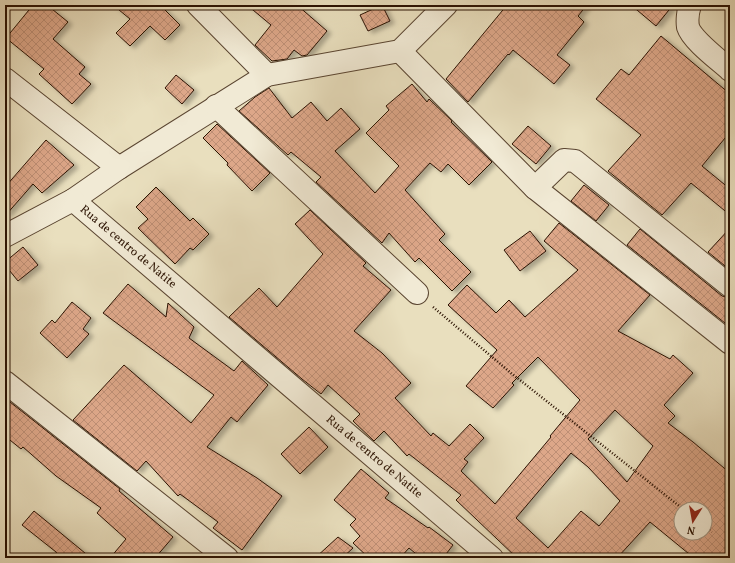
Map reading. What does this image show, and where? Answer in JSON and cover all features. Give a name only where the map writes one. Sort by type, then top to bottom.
[{"type":"street","points":[[198,5],[267,75]]},
{"type":"street","points":[[446,5],[400,51],[535,188],[730,343]]},
{"type":"street","points":[[690,5],[688,9],[688,27],[696,40],[730,70]]},
{"type":"street","name":"Rua de centro de Natite","points":[[400,51],[267,75],[119,168],[73,200],[492,558]]},
{"type":"street","points":[[5,79],[119,168]]},
{"type":"street","points":[[216,106],[417,293]]},
{"type":"street","points":[[535,188],[564,160],[575,161],[730,286]]},
{"type":"street","points":[[5,236],[73,200]]},
{"type":"street","points":[[5,382],[227,558]]},
{"type":"path","points":[[417,293],[511,373],[673,501]]},
{"type":"building","points":[[33,5],[47,5],[68,22],[53,39],[85,67],[79,74],[91,84],[72,104],[39,74],[44,69],[6,38]]},
{"type":"building","points":[[113,5],[160,5],[180,25],[165,40],[150,26],[130,46],[116,33],[130,19]]},
{"type":"building","points":[[247,5],[297,5],[327,31],[307,55],[302,56],[294,50],[287,59],[272,61],[255,45],[271,25]]},
{"type":"building","points":[[382,5],[390,21],[368,31],[360,15]]},
{"type":"building","points":[[507,5],[587,5],[578,16],[584,22],[557,55],[570,65],[554,84],[513,50],[468,102],[446,79]]},
{"type":"building","points":[[631,5],[673,5],[656,26]]},
{"type":"building","points":[[661,36],[730,94],[730,132],[702,166],[730,189],[730,215],[691,183],[662,215],[608,171],[641,135],[596,99],[621,69],[629,75]]},
{"type":"building","points":[[176,75],[194,90],[182,104],[165,88]]},
{"type":"building","points":[[412,84],[427,102],[429,99],[492,162],[469,185],[448,164],[441,172],[430,163],[405,190],[445,234],[439,240],[471,272],[452,291],[419,258],[415,262],[389,233],[382,243],[316,182],[321,177],[291,152],[288,155],[239,111],[255,97],[269,88],[292,118],[311,102],[327,121],[341,108],[360,129],[335,151],[375,193],[399,166],[366,133],[389,110],[386,106]]},
{"type":"building","points":[[217,124],[270,173],[252,191],[227,165],[228,163],[203,138]]},
{"type":"building","points":[[528,126],[551,146],[536,164],[512,144]]},
{"type":"building","points":[[46,140],[74,165],[42,193],[33,184],[5,216],[5,187]]},
{"type":"building","points":[[584,185],[609,205],[596,221],[571,201]]},
{"type":"building","points":[[156,187],[190,221],[193,218],[209,234],[193,250],[190,248],[175,264],[138,228],[148,219],[136,207]]},
{"type":"building","points":[[310,210],[366,263],[363,266],[391,290],[354,331],[382,353],[411,383],[395,398],[431,436],[433,433],[449,446],[470,424],[484,438],[464,459],[468,462],[461,471],[495,504],[580,400],[538,357],[512,383],[514,385],[493,408],[466,386],[497,350],[448,305],[467,285],[496,313],[509,300],[525,317],[578,270],[544,241],[559,223],[650,295],[618,331],[670,359],[673,355],[693,373],[664,405],[675,416],[668,423],[730,473],[730,558],[694,558],[673,541],[713,541],[713,501],[673,501],[673,541],[650,522],[617,558],[517,558],[456,500],[461,495],[409,454],[407,456],[384,431],[374,441],[353,421],[360,414],[328,385],[321,394],[229,317],[259,288],[277,307],[323,254],[295,224]],"holes":[[[615,410],[653,446],[627,482],[588,439]],[[571,453],[588,467],[620,501],[599,526],[581,511],[548,548],[516,518]]]},
{"type":"building","points":[[730,228],[730,270],[708,252]]},
{"type":"building","points":[[640,229],[722,296],[730,298],[730,327],[627,245]]},
{"type":"building","points":[[530,231],[546,251],[520,271],[504,250]]},
{"type":"building","points":[[23,247],[38,265],[18,281],[5,265],[5,262]]},
{"type":"building","points":[[128,284],[166,317],[168,303],[194,327],[189,338],[234,371],[242,361],[268,385],[237,422],[231,417],[207,447],[257,478],[282,496],[242,550],[213,528],[218,522],[180,494],[178,496],[146,461],[137,471],[73,420],[124,365],[191,423],[214,395],[103,313]]},
{"type":"building","points":[[72,302],[91,318],[83,329],[89,334],[67,358],[40,333],[52,320],[55,323]]},
{"type":"building","points":[[5,398],[120,489],[119,491],[173,537],[155,558],[110,558],[126,539],[97,513],[101,508],[56,476],[23,447],[21,449],[5,436]]},
{"type":"building","points":[[309,427],[328,447],[300,474],[281,454]]},
{"type":"building","points":[[361,469],[389,493],[385,498],[453,545],[443,558],[421,558],[409,548],[400,558],[369,558],[353,543],[360,536],[350,525],[356,519],[334,500]]},
{"type":"building","points":[[34,511],[91,558],[60,558],[56,552],[22,525]]},
{"type":"building","points":[[338,537],[353,548],[342,558],[315,558]]}]
